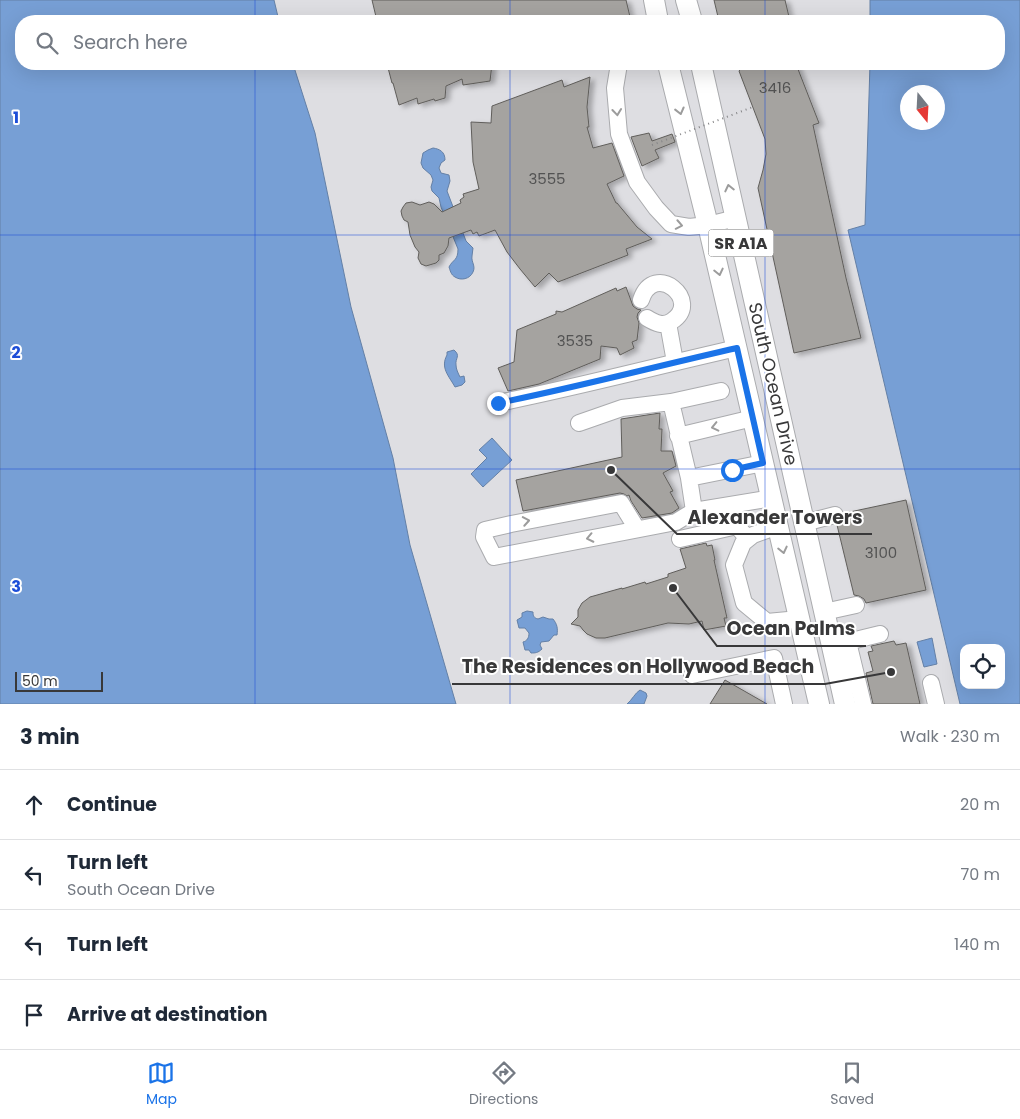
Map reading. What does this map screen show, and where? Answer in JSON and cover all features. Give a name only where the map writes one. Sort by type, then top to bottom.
[{"type":"main road","points":[[654,0],[657,15]]},
{"type":"main road","points":[[686,0],[690,15]]},
{"type":"main road","name":"South Ocean Drive","points":[[669,70],[708,225],[819,704]]},
{"type":"main road","name":"South Ocean Drive","points":[[702,70],[824,612],[840,644],[845,704]]},
{"type":"main road","points":[[746,388],[753,389],[762,395],[782,423]]},
{"type":"lane","points":[[618,70],[615,88],[619,134],[637,182],[656,208],[671,224],[689,227],[708,225],[736,218]]},
{"type":"lane","points":[[641,300],[647,289],[659,283],[672,286],[680,296],[682,302],[681,309],[674,320],[661,324],[654,323],[647,318]]},
{"type":"lane","points":[[668,323],[675,362]]},
{"type":"lane","points":[[498,403],[737,348]]},
{"type":"lane","points":[[579,423],[622,408],[671,402],[721,391]]},
{"type":"lane","points":[[671,402],[689,478],[694,511]]},
{"type":"lane","points":[[678,436],[753,418]]},
{"type":"lane","points":[[689,478],[763,463]]},
{"type":"lane","points":[[637,529],[621,503],[485,530],[484,537],[494,557],[676,522],[694,511],[772,498]]},
{"type":"lane","points":[[804,523],[835,515]]},
{"type":"lane","points":[[680,538],[737,526],[748,539]]},
{"type":"lane","points":[[778,526],[752,535],[743,543],[734,565],[744,603],[767,622],[800,619]]},
{"type":"lane","points":[[824,612],[856,605]]},
{"type":"lane","points":[[863,704],[840,644],[880,634]]},
{"type":"lane","points":[[692,675],[774,658],[784,704]]},
{"type":"lane","points":[[931,683],[936,704]]},
{"type":"path","points":[[652,145],[753,106]]},
{"type":"water","points":[[0,0],[274,0],[278,15],[15,15],[15,70],[295,70],[315,133],[351,307],[393,458],[410,545],[456,704],[0,704]]},
{"type":"water","points":[[870,0],[1020,0],[1020,704],[960,704],[848,230],[865,225],[870,70],[1005,70],[1005,15],[870,15]]},
{"type":"water","points":[[433,148],[440,150],[444,155],[445,160],[439,168],[441,173],[449,175],[450,181],[447,191],[466,241],[473,248],[474,270],[465,279],[455,277],[450,271],[449,267],[456,258],[458,249],[439,198],[432,191],[433,180],[431,175],[423,168],[421,163],[423,153]]},
{"type":"water","points":[[454,350],[457,356],[457,371],[460,377],[464,376],[465,382],[455,387],[446,372],[444,364],[447,352]]},
{"type":"water","points":[[492,438],[512,460],[483,487],[471,474],[487,458],[479,450]]},
{"type":"water","points":[[527,611],[533,612],[534,617],[538,619],[543,617],[553,619],[557,626],[557,635],[554,635],[549,641],[541,642],[542,649],[535,653],[525,650],[523,642],[528,639],[529,633],[525,628],[519,628],[517,620],[522,617],[522,613]]},
{"type":"water","points":[[932,638],[937,664],[924,667],[917,642]]},
{"type":"water","points":[[640,690],[646,693],[647,696],[644,704],[627,704],[637,693]]},
{"type":"building","points":[[372,0],[626,0],[630,15],[376,15]]},
{"type":"building","points":[[714,0],[785,0],[789,15],[718,15]]},
{"type":"building","points":[[389,70],[491,70],[490,81],[463,85],[462,79],[446,86],[445,98],[418,104],[417,98],[399,105]]},
{"type":"building","points":[[798,70],[819,123],[813,125],[861,338],[794,353],[758,188],[766,154],[765,139],[739,71]]},
{"type":"building","points":[[590,77],[587,107],[589,127],[587,127],[593,148],[612,143],[624,176],[607,184],[616,203],[637,227],[652,239],[626,249],[628,255],[558,282],[549,273],[535,287],[507,252],[495,230],[479,236],[477,232],[473,234],[471,230],[449,238],[448,246],[444,253],[439,255],[439,260],[436,263],[426,266],[421,264],[418,258],[419,252],[410,235],[408,222],[404,220],[401,211],[406,203],[412,202],[420,205],[429,202],[442,212],[461,203],[460,200],[464,197],[463,194],[479,189],[473,162],[471,122],[491,123],[492,106],[562,80],[564,87]]},
{"type":"building","points":[[649,133],[652,141],[672,134],[675,142],[655,150],[659,158],[642,166],[631,137]]},
{"type":"building","points":[[626,287],[633,306],[641,310],[637,317],[639,323],[637,340],[632,342],[634,348],[620,355],[617,348],[601,346],[600,359],[539,384],[508,391],[498,368],[514,362],[517,330],[556,314],[556,311],[562,312],[616,288],[617,291]]},
{"type":"building","points":[[660,413],[659,429],[662,429],[661,451],[672,451],[676,466],[663,473],[673,491],[670,492],[679,508],[672,513],[642,518],[629,495],[620,493],[523,511],[516,480],[622,457],[621,419]]},
{"type":"building","points":[[906,500],[926,590],[866,603],[864,599],[854,595],[837,525],[842,522],[845,513]]},
{"type":"building","points":[[706,543],[707,546],[712,545],[727,618],[724,618],[726,626],[704,630],[702,621],[689,624],[668,623],[605,638],[596,638],[587,634],[580,626],[571,624],[578,617],[578,610],[582,603],[590,597],[668,577],[668,574],[686,568],[680,549]]},
{"type":"building","points":[[894,641],[896,645],[906,643],[920,704],[873,704],[866,673],[873,671],[868,652],[873,651],[871,646]]},
{"type":"building","points":[[725,680],[767,704],[710,704]]},
{"type":"place","name":"Alexander Towers","points":[[611,470]]},
{"type":"place","name":"Ocean Palms","points":[[673,588]]},
{"type":"place","name":"The Residences on Hollywood Beach","points":[[891,672]]},
{"type":"route","points":[[498,403],[737,348],[763,463],[732,470]]}]
